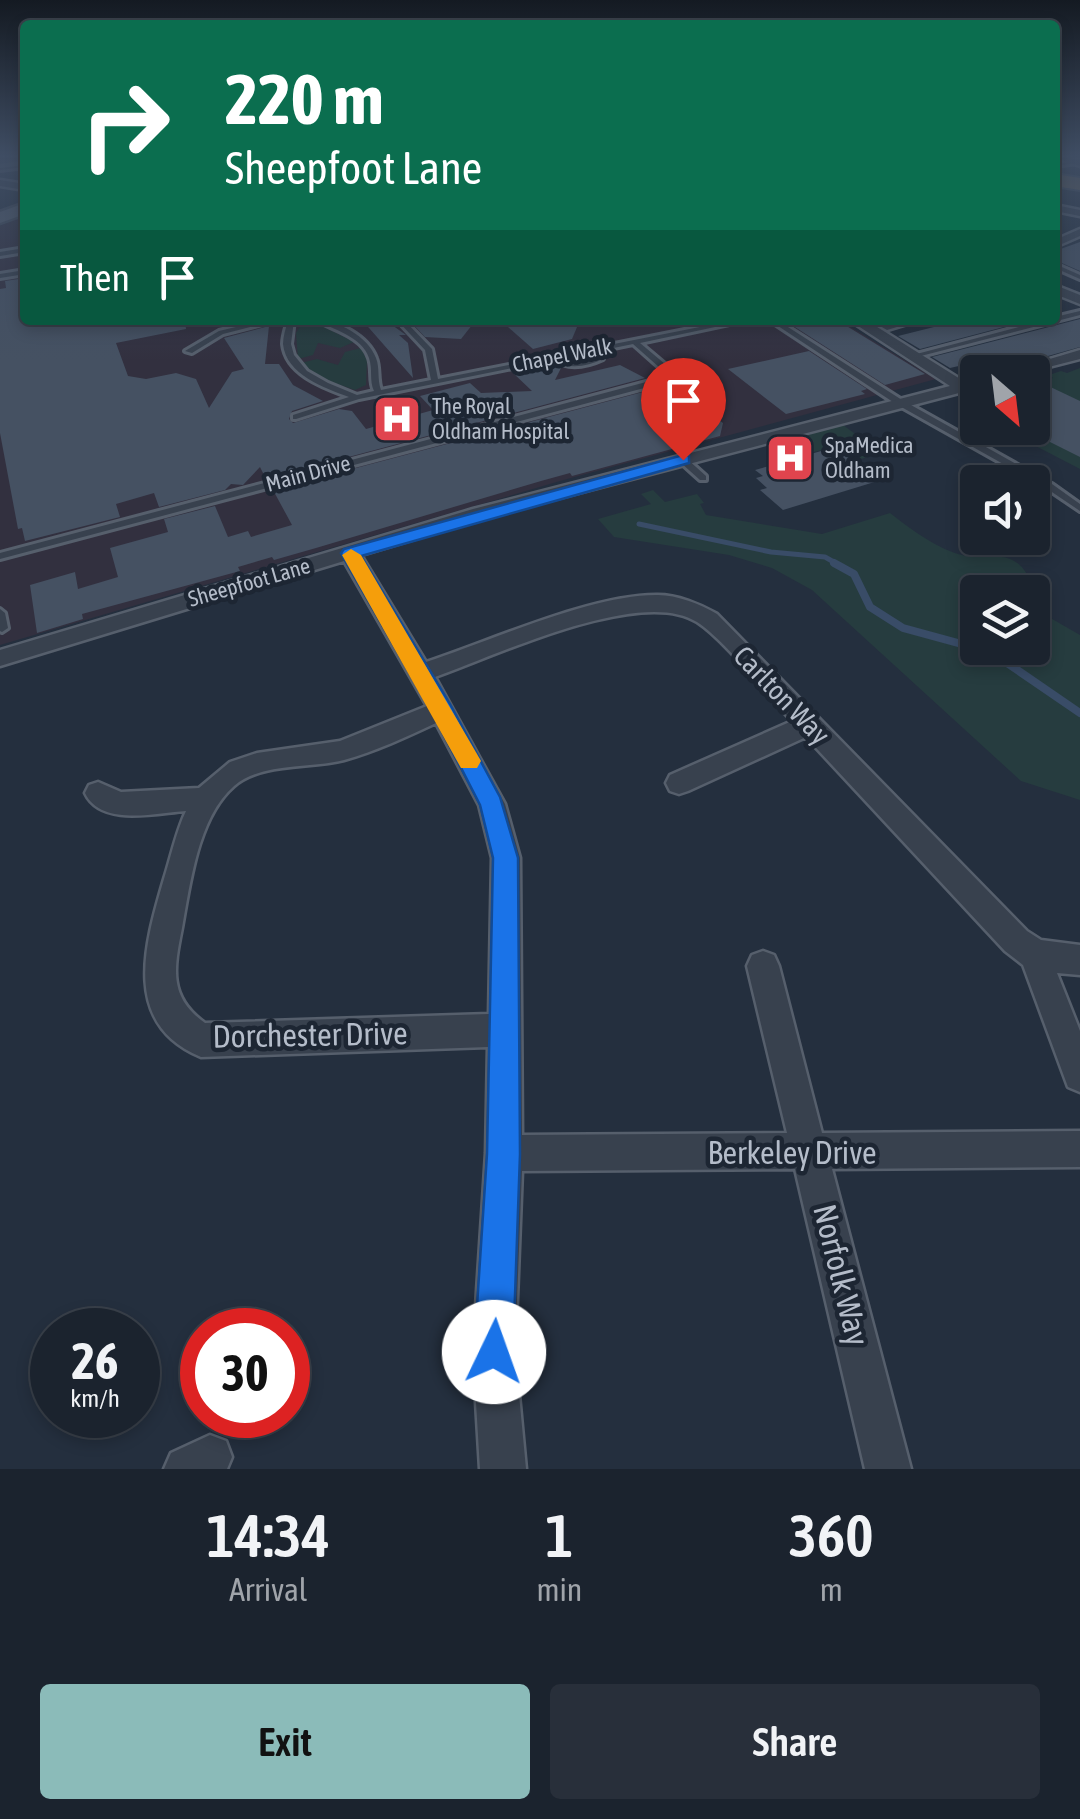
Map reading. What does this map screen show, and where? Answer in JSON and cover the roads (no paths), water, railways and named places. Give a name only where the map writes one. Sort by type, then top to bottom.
[{"type":"street","points":[[1060,246],[1078,225]]},
{"type":"street","points":[[864,325],[960,380]]},
{"type":"street","points":[[887,326],[891,325]]},
{"type":"street","points":[[1050,362],[1080,354]]},
{"type":"street","name":"Sheepfoot Lane","points":[[0,658],[350,553],[960,387]]},
{"type":"street","points":[[350,553],[492,804],[506,858],[504,1154],[494,1352],[502,1469]]},
{"type":"street","name":"Carlton Way","points":[[421,673],[614,606],[661,602],[695,610],[709,619],[1016,941],[1035,954]]},
{"type":"street","name":"Dorchester Drive","points":[[442,710],[340,752],[243,764],[205,799],[160,958],[162,1000],[179,1026],[200,1040],[503,1030]]},
{"type":"street","points":[[679,783],[810,724]]},
{"type":"street","points":[[98,794],[118,804],[205,799]]},
{"type":"street","points":[[1080,960],[1035,954],[1080,1075]]},
{"type":"street","name":"Norfolk Way","points":[[763,966],[888,1469]]},
{"type":"street","name":"Berkeley Drive","points":[[504,1154],[1080,1149]]},
{"type":"lane","points":[[229,325],[232,329]]},
{"type":"lane","points":[[189,352],[208,337],[251,325]]},
{"type":"lane","points":[[290,325],[287,346],[296,362],[313,378],[358,396]]},
{"type":"lane","points":[[328,325],[364,345],[373,358],[372,384],[380,394]]},
{"type":"lane","points":[[405,325],[428,349],[435,381]]},
{"type":"lane","points":[[679,325],[688,331]]},
{"type":"lane","name":"Chapel Walk","points":[[358,396],[719,325]]},
{"type":"lane","points":[[780,325],[899,402],[1080,508]]},
{"type":"lane","points":[[913,356],[1034,325]]},
{"type":"lane","name":"Main Drive","points":[[0,553],[676,377],[633,341]]},
{"type":"lane","points":[[552,356],[560,364],[574,366],[599,359]]},
{"type":"lane","points":[[296,417],[346,404],[358,396]]},
{"type":"lane","points":[[683,460],[703,478]]},
{"type":"lane","points":[[0,614],[2,628]]},
{"type":"waterway","points":[[639,524],[771,552],[825,557],[839,565]]},
{"type":"waterway","points":[[834,563],[854,574],[870,607],[903,628],[991,652],[1080,713]]},
{"type":"place","name":"The Royal Oldham Hospital","points":[[397,419]]},
{"type":"place","name":"SpaMedica Oldham","points":[[790,458]]}]
